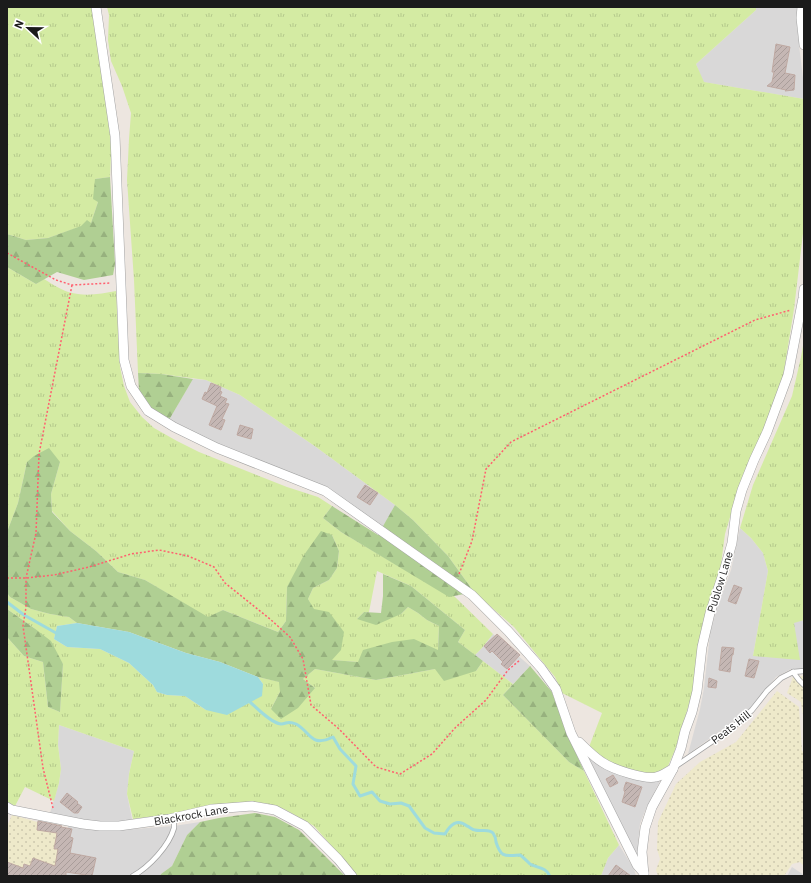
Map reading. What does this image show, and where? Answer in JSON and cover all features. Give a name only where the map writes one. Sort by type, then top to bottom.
[{"type":"street","points":[[96,7],[115,136],[124,360],[130,386],[148,411],[174,427],[217,448],[325,491],[472,594],[528,653],[556,689],[571,733],[637,866],[644,874]]},
{"type":"street","points":[[802,7],[801,18],[804,45]]},
{"type":"street","name":"Publow Lane","points":[[644,874],[642,852],[645,828],[652,807],[673,768],[692,712],[697,691],[702,647],[710,613],[732,543],[736,511],[742,490],[767,432],[786,381],[804,289]]},
{"type":"street","points":[[571,733],[586,750],[603,763],[622,771],[640,776],[656,778],[673,768]]},
{"type":"street","name":"Blackrock Lane","points":[[7,807],[12,810],[82,824],[100,826],[119,826],[174,818],[212,809],[252,806],[275,810],[305,826],[338,859],[352,876]]},
{"type":"lane","name":"Peats Hill","points":[[673,768],[732,728],[752,710],[767,691],[781,678],[793,672],[804,671]]},
{"type":"lane","points":[[793,672],[804,685]]},
{"type":"lane","points":[[133,876],[146,867],[166,844],[174,826],[174,818]]},
{"type":"path","points":[[7,253],[56,280],[72,285],[104,283],[121,284]]},
{"type":"path","points":[[55,818],[43,768],[23,626],[26,607],[26,578],[36,533],[39,454],[72,285]]},
{"type":"path","points":[[455,583],[472,541],[486,469],[511,442],[755,320],[801,308]]},
{"type":"path","points":[[7,578],[26,578],[54,575],[89,567],[131,554],[159,550],[188,556],[214,567],[225,583],[290,637],[303,659],[311,705],[339,729],[376,767],[400,774],[432,754],[456,727],[486,700],[508,670],[528,653]]},
{"type":"shaded area","points":[[756,7],[804,7],[804,44],[799,45],[804,99],[703,82],[696,64],[756,10]]},
{"type":"shaded area","points":[[193,379],[206,380],[240,395],[316,447],[395,505],[382,529],[327,488],[225,448],[169,420]]},
{"type":"shaded area","points":[[740,528],[751,538],[763,553],[768,571],[753,656],[794,622],[804,620],[804,669],[791,669],[776,677],[747,712],[688,754],[704,688],[710,634],[716,611],[731,570]]},
{"type":"shaded area","points":[[493,634],[530,666],[513,684],[475,655]]},
{"type":"shaded area","points":[[804,676],[804,721],[801,702],[787,693],[793,677]]},
{"type":"shaded area","points":[[777,691],[799,707],[802,751],[804,752],[804,866],[800,862],[792,864],[784,876],[658,876],[656,870],[660,859],[657,849],[658,822],[676,784],[700,762],[736,742]]},
{"type":"shaded area","points":[[59,725],[134,751],[129,774],[127,794],[134,829],[174,826],[200,822],[187,835],[172,866],[160,876],[57,876],[70,818],[50,813],[59,783],[61,769],[58,745]]},
{"type":"shaded area","points":[[586,754],[661,779],[640,824],[638,859]]},
{"type":"shaded area","points":[[12,815],[67,830],[57,876],[7,876],[7,826]]},
{"type":"shaded area","points":[[619,845],[634,869],[636,876],[601,876],[608,858]]},
{"type":"shaded area","points":[[792,867],[804,875],[804,876],[787,876]]},
{"type":"green space","points":[[7,7],[93,7],[112,135],[110,177],[95,179],[98,202],[91,223],[48,238],[26,240],[7,234]]},
{"type":"green space","points":[[107,7],[756,7],[756,10],[696,64],[704,82],[804,99],[804,225],[794,309],[783,377],[765,427],[742,477],[725,534],[720,572],[693,691],[675,750],[668,766],[656,773],[635,772],[613,765],[589,747],[602,713],[562,693],[555,677],[514,627],[474,592],[448,556],[413,520],[395,505],[316,447],[240,395],[206,380],[161,374],[138,373],[134,280],[127,180],[131,113],[122,86],[111,61],[108,40],[109,15]]},
{"type":"green space","points":[[110,177],[115,264],[113,275],[84,280],[57,272],[36,284],[7,267],[7,234],[26,240],[48,238],[81,226],[87,220],[91,223],[98,202],[93,199],[95,179]]},
{"type":"green space","points":[[7,267],[36,284],[44,279],[69,292],[83,295],[116,291],[120,367],[124,386],[130,402],[142,417],[154,428],[199,452],[287,487],[318,497],[332,506],[323,518],[341,532],[449,596],[454,596],[493,634],[475,655],[458,642],[465,630],[411,586],[377,571],[369,612],[364,612],[357,619],[401,614],[408,607],[439,626],[438,650],[358,662],[331,660],[308,599],[313,588],[329,580],[337,568],[339,551],[332,535],[287,587],[286,621],[278,632],[223,610],[208,618],[145,580],[118,572],[96,551],[70,531],[52,511],[51,494],[60,462],[27,462],[18,503],[7,532]]},
{"type":"green space","points":[[804,340],[804,620],[794,623],[800,660],[753,656],[768,571],[763,553],[751,538],[740,528],[753,485],[792,396]]},
{"type":"green space","points":[[138,373],[161,374],[193,379],[169,420],[152,409],[139,390]]},
{"type":"green space","points":[[49,448],[60,462],[51,494],[52,512],[70,531],[96,551],[118,572],[145,580],[208,617],[223,610],[278,632],[286,621],[287,587],[304,555],[321,531],[332,535],[339,551],[337,568],[329,580],[313,588],[308,599],[314,609],[329,612],[344,632],[341,650],[332,660],[358,662],[363,650],[392,642],[414,639],[438,650],[439,626],[408,607],[401,614],[376,625],[357,619],[364,612],[381,613],[383,574],[411,586],[465,630],[458,642],[483,661],[476,671],[444,681],[435,669],[376,680],[315,669],[303,679],[315,688],[298,708],[281,719],[271,709],[280,692],[279,682],[258,677],[220,662],[186,653],[129,632],[77,623],[69,617],[31,609],[10,597],[7,593],[7,532],[18,503],[27,462],[34,456]]},
{"type":"green space","points":[[395,505],[413,520],[448,556],[474,592],[449,597],[341,532],[323,518],[332,506],[378,535]]},
{"type":"green space","points":[[7,593],[10,597],[31,609],[69,617],[77,623],[57,626],[54,639],[67,647],[100,649],[129,663],[153,685],[157,692],[167,695],[185,696],[206,710],[263,684],[258,677],[280,682],[280,692],[271,709],[315,688],[303,679],[315,669],[376,680],[435,669],[476,671],[483,661],[513,684],[503,695],[569,762],[584,771],[619,845],[608,858],[601,876],[358,876],[314,826],[284,809],[269,804],[252,802],[198,808],[174,814],[133,819],[127,794],[129,774],[134,751],[59,725],[58,745],[61,769],[54,801],[25,787],[15,806],[7,802],[7,637],[24,656],[43,662],[48,707],[60,712],[63,664],[34,628],[7,609]]},
{"type":"green space","points":[[7,609],[51,641],[63,664],[60,712],[48,707],[43,662],[24,656],[7,637]]},
{"type":"green space","points":[[530,666],[552,692],[565,729],[584,771],[569,762],[503,695]]},
{"type":"green space","points":[[255,813],[275,817],[299,830],[345,876],[160,876],[172,866],[187,835],[200,822]]},
{"type":"water","points":[[77,623],[129,632],[186,653],[220,662],[258,677],[263,684],[262,696],[227,715],[206,710],[185,696],[167,695],[157,692],[153,685],[129,663],[100,649],[67,647],[54,639],[57,626]]},
{"type":"building","points":[[776,44],[790,47],[785,73],[795,75],[794,90],[785,91],[786,90],[767,86],[772,82]]},
{"type":"building","points":[[211,383],[221,387],[220,391],[222,392],[220,396],[227,399],[225,403],[229,404],[222,419],[225,420],[221,430],[209,425],[217,406],[202,399],[205,392],[207,393]]},
{"type":"building","points":[[240,425],[253,429],[251,439],[237,435]]},
{"type":"building","points":[[365,485],[378,493],[370,505],[357,497]]},
{"type":"building","points":[[734,585],[742,588],[736,604],[728,601]]},
{"type":"building","points":[[497,634],[520,655],[507,669],[501,664],[503,662],[492,651],[490,653],[484,646]]},
{"type":"building","points":[[722,647],[734,648],[730,672],[719,670]]},
{"type":"building","points":[[749,659],[759,661],[754,678],[745,676]]},
{"type":"building","points":[[709,678],[717,681],[716,688],[708,687]]},
{"type":"building","points":[[613,775],[618,783],[610,787],[606,779]]},
{"type":"building","points":[[626,782],[642,787],[635,807],[622,802]]},
{"type":"building","points":[[67,793],[82,807],[78,813],[74,813],[60,802]]},
{"type":"building","points":[[38,821],[72,829],[70,837],[73,838],[70,853],[96,858],[92,876],[66,872],[66,876],[7,876],[7,862],[23,868],[24,864],[30,866],[33,858],[55,866],[58,849],[54,849],[57,833],[37,830]]},
{"type":"building","points":[[616,865],[631,876],[608,876]]},
{"type":"waterway","points":[[7,602],[24,615],[56,633]]},
{"type":"waterway","points":[[250,702],[273,721],[281,724],[289,722],[296,724],[315,740],[320,741],[333,737],[340,749],[356,766],[353,784],[360,796],[372,792],[380,801],[390,804],[401,803],[409,806],[425,828],[434,833],[445,834],[452,825],[457,823],[463,824],[474,830],[487,830],[493,833],[498,847],[504,855],[520,855],[530,864],[546,871],[550,876]]}]
